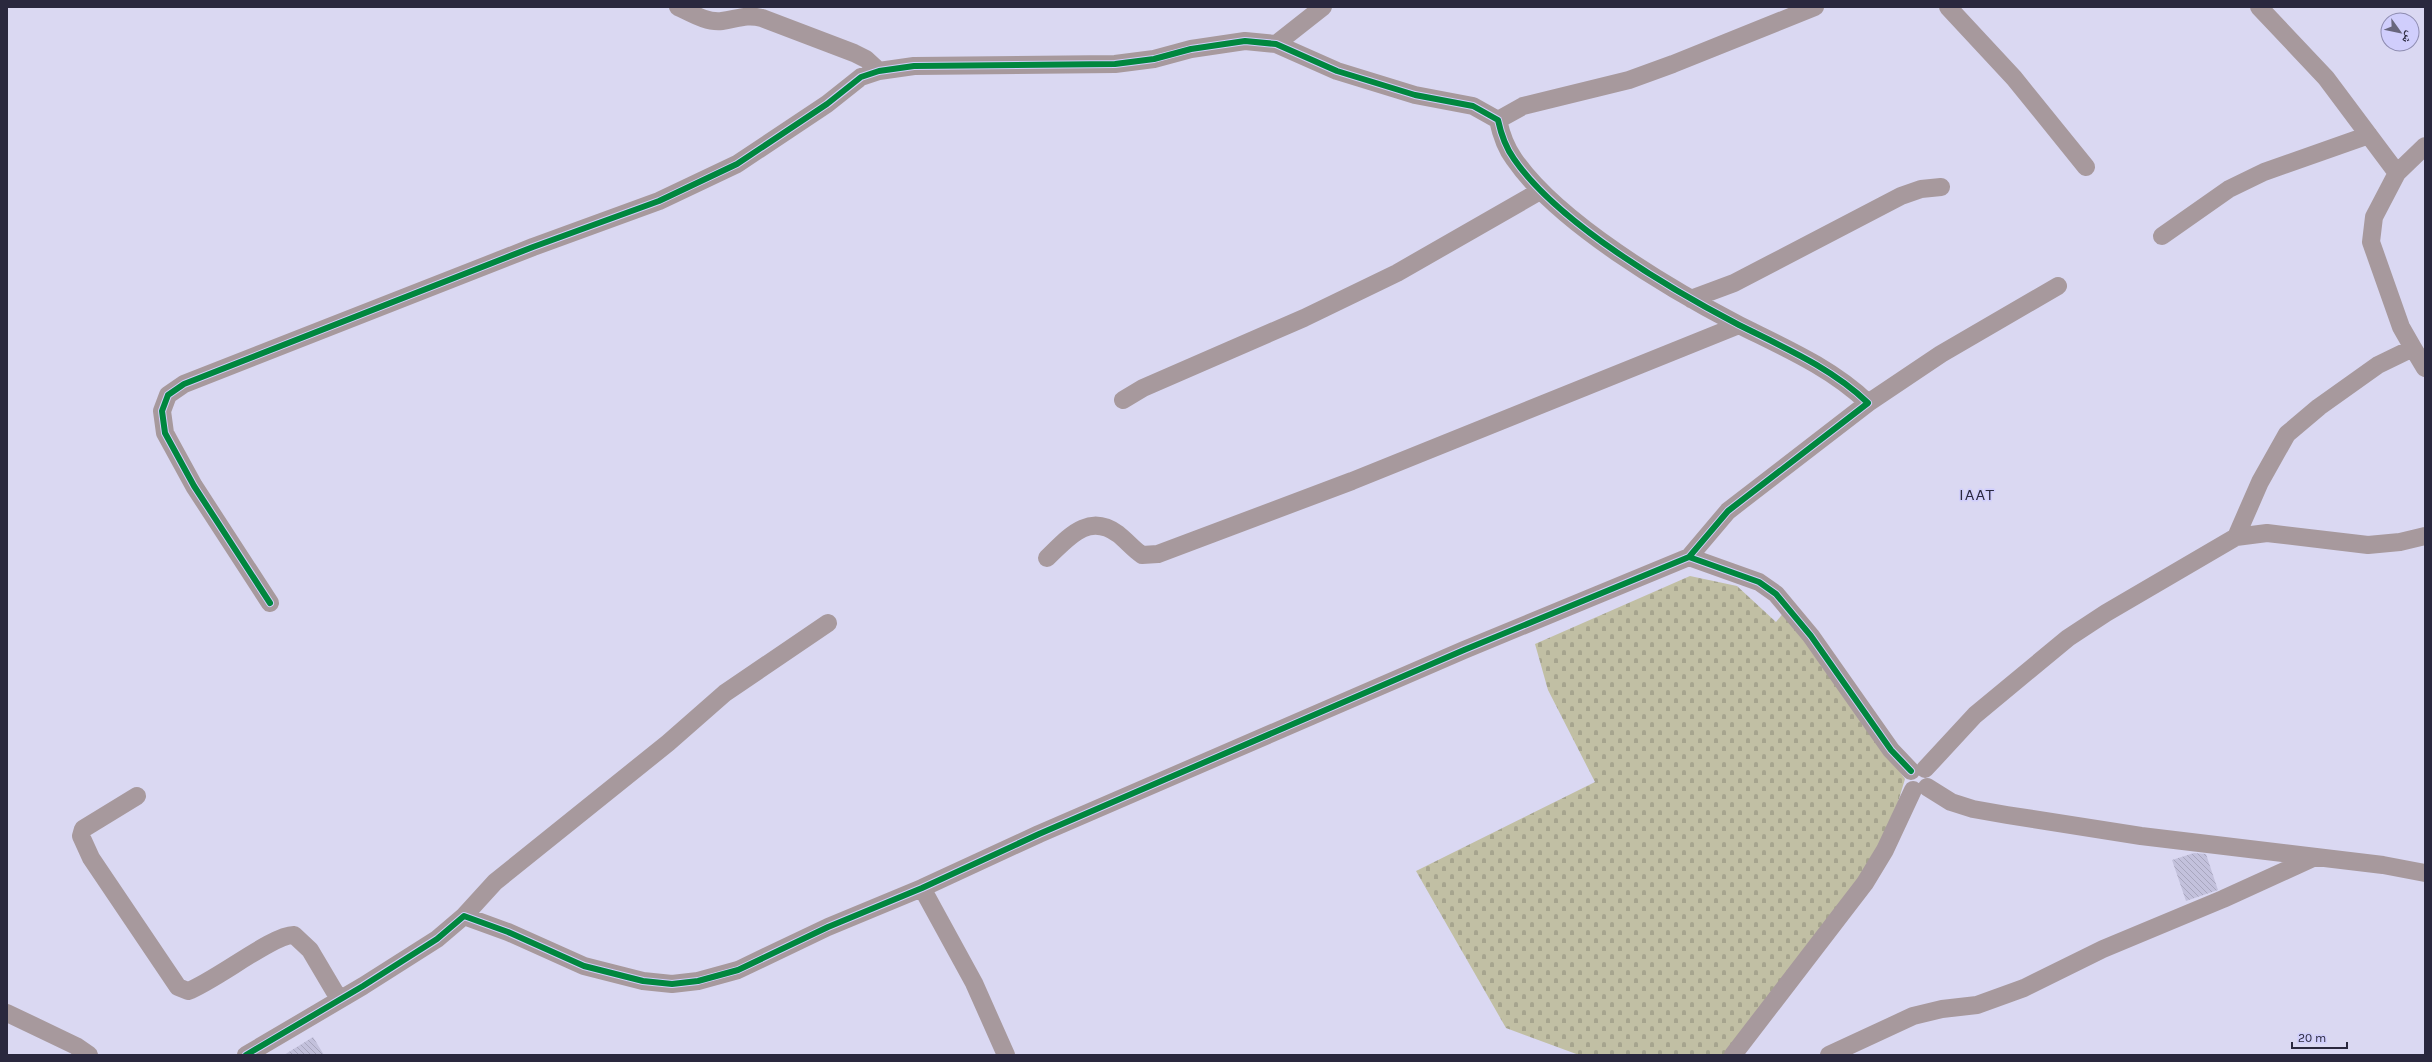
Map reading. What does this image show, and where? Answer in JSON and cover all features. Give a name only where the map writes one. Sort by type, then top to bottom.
[{"type":"street","points":[[678,7],[706,20],[722,21],[751,15],[762,18],[854,53],[866,59],[879,71]]},
{"type":"street","points":[[1276,44],[1323,7]]},
{"type":"street","points":[[1498,120],[1522,106],[1629,80],[1815,7]]},
{"type":"street","points":[[1948,7],[2014,78],[2086,167]]},
{"type":"street","points":[[2259,7],[2326,78],[2397,173]]},
{"type":"street","points":[[270,603],[194,486],[165,433],[162,411],[168,396],[184,384],[533,247],[619,217],[686,188],[737,164],[827,104],[860,77],[879,71],[914,66],[1115,64],[1245,41],[1276,44],[1337,71],[1415,95],[1473,106],[1498,120],[1502,135],[1513,159],[1540,191],[1573,219],[1618,252],[1691,299],[1823,369],[1850,386],[1868,403]]},
{"type":"street","points":[[2162,236],[2229,189],[2264,172],[2368,135]]},
{"type":"street","points":[[2425,146],[2397,173],[2374,217],[2371,242],[2400,327],[2425,368]]},
{"type":"street","points":[[1691,299],[1734,283],[1901,196],[1921,189],[1941,187]]},
{"type":"street","points":[[1123,400],[1143,388],[1304,318],[1397,273],[1540,191]]},
{"type":"street","points":[[464,916],[508,932],[584,966],[643,981],[672,984],[698,981],[738,970],[828,927],[922,888],[1039,834],[1464,650],[1688,557],[1728,511],[1868,403],[1941,354],[2058,286]]},
{"type":"street","points":[[1047,558],[1078,529],[1092,526],[1104,526],[1118,534],[1142,555],[1158,554],[1359,478],[1740,325]]},
{"type":"street","points":[[2236,537],[2260,482],[2287,434],[2319,408],[2378,365],[2413,348]]},
{"type":"street","points":[[1918,770],[1975,715],[2068,638],[2106,613],[2236,537],[2267,533],[2368,545],[2400,542],[2425,536]]},
{"type":"street","points":[[1688,557],[1759,582],[1776,594],[1811,636],[1890,750],[1930,778],[1920,788],[1865,883],[1734,1055]]},
{"type":"street","points":[[246,1055],[437,939],[464,916],[494,882],[555,831],[668,743],[725,693],[828,623]]},
{"type":"street","points":[[1920,788],[1951,802],[1980,810],[2096,830],[2315,856],[2425,873]]},
{"type":"street","points":[[137,796],[83,829],[81,836],[91,858],[178,987],[188,991],[204,985],[277,938],[294,935],[310,950],[339,999]]},
{"type":"street","points":[[1829,1055],[1913,1016],[1942,1009],[1977,1006],[2024,988],[2103,949],[2223,899],[2315,856]]},
{"type":"street","points":[[922,888],[974,983],[1006,1055]]},
{"type":"street","points":[[7,1012],[76,1046],[88,1055]]},
{"type":"green space","points":[[1690,576],[1737,586],[1776,622],[1785,611],[1905,779],[1885,845],[1728,1055],[1579,1055],[1506,1028],[1416,871],[1595,782],[1548,690],[1535,644]]},
{"type":"building","points":[[2194,853],[2206,854],[2218,890],[2186,901],[2172,860]]},
{"type":"building","points":[[313,1037],[324,1055],[284,1055]]},
{"type":"cycle path","points":[[270,603],[194,486],[165,433],[162,411],[168,395],[184,384],[533,247],[659,201],[737,164],[827,104],[861,77],[879,71],[914,66],[1115,64],[1154,59],[1191,49],[1245,41],[1276,44],[1337,71],[1415,95],[1473,106],[1498,120],[1504,141],[1514,159],[1533,183],[1558,207],[1586,230],[1649,274],[1681,293],[1823,369],[1839,379],[1868,403],[1728,511],[1689,557]]},
{"type":"cycle path","points":[[246,1055],[363,986],[437,939],[464,916],[508,932],[584,966],[643,981],[672,984],[698,981],[738,970],[828,927],[922,888],[1039,834],[1464,650],[1689,557],[1759,582],[1776,594],[1811,636],[1891,750],[1911,771]]},
{"type":"district","name":"IAAT","points":[[1977,494]]}]
